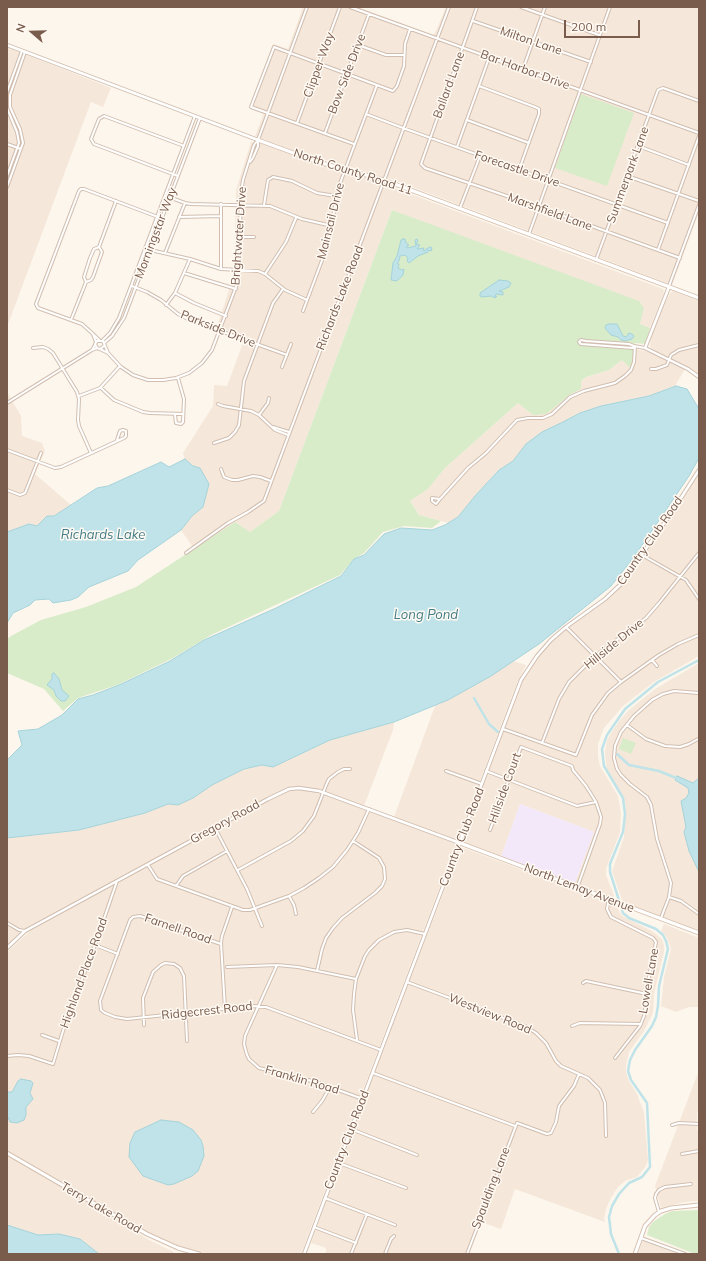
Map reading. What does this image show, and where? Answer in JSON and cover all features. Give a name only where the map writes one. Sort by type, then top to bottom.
[{"type":"main road","name":"North County Road 11","points":[[258,140],[318,162],[345,168],[384,180],[460,210],[699,298]]},
{"type":"main road","name":"North Lemay Avenue","points":[[460,843],[699,933]]},
{"type":"main road","name":"Terry Lake Road","points":[[7,1153],[152,1237],[178,1248],[199,1254]]},
{"type":"main road","points":[[635,1254],[647,1223],[659,1212],[671,1208],[699,1205]]},
{"type":"street","name":"Brightwater Drive","points":[[108,353],[120,366],[133,375],[148,380],[163,380],[178,378],[195,369],[206,359],[214,346],[236,289],[239,270],[240,205],[242,185],[249,162],[253,158],[258,146],[258,140],[267,113],[306,7]]},
{"type":"street","name":"Clipper Way","points":[[297,124],[340,7]]},
{"type":"street","name":"Bar Harbor Drive","points":[[350,7],[699,134]]},
{"type":"street","name":"Richards Lake Road","points":[[186,553],[228,523],[264,501],[449,7]]},
{"type":"street","name":"Ballard Lane","points":[[421,164],[477,7]]},
{"type":"street","points":[[521,7],[600,35]]},
{"type":"street","points":[[523,69],[545,7]]},
{"type":"street","points":[[528,234],[610,7]]},
{"type":"street","name":"Bow Side Drive","points":[[325,133],[369,14]]},
{"type":"street","name":"Milton Lane","points":[[472,20],[591,62]]},
{"type":"street","points":[[354,144],[251,107],[274,47],[393,91],[397,86],[404,66],[405,44],[410,29]]},
{"type":"street","name":"North County Road 11","points":[[7,45],[258,140]]},
{"type":"street","points":[[358,45],[386,55],[404,56]]},
{"type":"street","points":[[7,92],[24,51]]},
{"type":"street","points":[[7,187],[22,143],[22,134],[9,100],[24,51]]},
{"type":"street","points":[[457,147],[489,58]]},
{"type":"street","name":"Mainsail Drive","points":[[303,311],[323,257],[332,226],[336,196],[345,168],[376,85]]},
{"type":"street","points":[[479,86],[539,109],[539,114],[519,170]]},
{"type":"street","name":"Summerpark Lane","points":[[596,260],[660,89],[664,88],[699,101]]},
{"type":"street","points":[[7,108],[17,132],[19,143],[7,176]]},
{"type":"street","name":"Forecastle Drive","points":[[366,114],[668,223]]},
{"type":"street","points":[[178,176],[94,144],[91,139],[99,119],[104,116],[189,148]]},
{"type":"street","name":"Morningstar Way","points":[[96,344],[110,333],[119,318],[195,116]]},
{"type":"street","name":"Morningstar Way","points":[[99,349],[120,326],[124,318],[200,118]]},
{"type":"street","points":[[467,120],[529,143]]},
{"type":"street","points":[[658,250],[699,134]]},
{"type":"street","points":[[7,144],[21,149]]},
{"type":"street","points":[[638,146],[689,165]]},
{"type":"street","points":[[460,210],[480,156]]},
{"type":"street","name":"Marshfield Lane","points":[[421,164],[426,168],[680,258]]},
{"type":"street","points":[[627,176],[699,201]]},
{"type":"street","points":[[264,205],[268,184],[271,178],[292,181],[317,193],[336,196]]},
{"type":"street","points":[[108,353],[100,340],[82,324],[38,308],[36,304],[81,189],[158,217]]},
{"type":"street","points":[[166,196],[185,203],[264,205],[273,207],[296,217],[332,226]]},
{"type":"street","points":[[71,320],[86,282],[84,277],[90,258],[94,249],[99,247],[116,202]]},
{"type":"street","points":[[165,253],[185,203]]},
{"type":"street","points":[[220,269],[221,204]]},
{"type":"street","points":[[645,348],[699,205]]},
{"type":"street","points":[[179,217],[221,216]]},
{"type":"street","points":[[265,274],[286,242],[296,217]]},
{"type":"street","points":[[240,237],[254,237]]},
{"type":"street","points":[[86,282],[91,280],[102,252],[99,247]]},
{"type":"street","points":[[146,248],[190,259],[220,269],[253,270],[265,274],[283,289],[307,300]]},
{"type":"street","points":[[166,305],[175,293],[190,259]]},
{"type":"street","points":[[184,273],[236,289]]},
{"type":"street","name":"Parkside Drive","points":[[131,286],[147,292],[178,314],[190,320],[287,355]]},
{"type":"street","points":[[214,443],[225,440],[235,432],[240,421],[243,384],[273,303],[283,289]]},
{"type":"street","points":[[175,293],[226,316]]},
{"type":"street","points":[[93,334],[99,349]]},
{"type":"street","points":[[579,342],[581,340],[629,344],[645,348],[670,359],[692,371],[699,377]]},
{"type":"street","points":[[92,350],[96,344]]},
{"type":"street","points":[[282,367],[291,344]]},
{"type":"street","points":[[651,369],[656,369],[667,365],[672,355],[679,350],[699,345]]},
{"type":"street","points":[[440,499],[468,468],[486,453],[517,420],[543,418],[552,414],[570,397],[584,391],[615,383],[626,376],[631,370],[634,362],[635,346]]},
{"type":"street","points":[[33,348],[43,347],[53,353],[79,396],[79,426],[91,452]]},
{"type":"street","points":[[7,403],[92,350],[99,349],[108,353]]},
{"type":"street","points":[[79,396],[101,388],[120,366]]},
{"type":"street","points":[[175,415],[176,423],[180,425],[183,422],[184,399],[178,378]]},
{"type":"street","points":[[101,388],[114,400],[136,409],[150,413],[175,415],[183,414]]},
{"type":"street","points":[[259,415],[268,403],[269,398]]},
{"type":"street","points":[[218,404],[251,411],[259,415],[275,430],[288,436]]},
{"type":"street","points":[[273,427],[289,432]]},
{"type":"street","points":[[7,450],[55,468],[61,467],[126,436],[126,432],[123,430],[120,431],[117,440]]},
{"type":"street","points":[[7,490],[22,495],[25,493],[40,453]]},
{"type":"street","points":[[221,469],[224,477],[232,480],[256,476],[271,481]]},
{"type":"street","name":"Country Club Road","points":[[304,1254],[486,771],[526,671],[546,645],[566,627],[611,594],[620,585],[699,470]]},
{"type":"street","name":"Hillside Drive","points":[[542,743],[557,703],[565,688],[574,677],[595,656],[646,618],[699,552]]},
{"type":"street","points":[[642,555],[681,576],[686,580],[699,598]]},
{"type":"street","points":[[566,627],[621,682]]},
{"type":"street","points":[[502,729],[576,755],[586,727],[596,709],[608,693],[652,660],[678,644],[699,634]]},
{"type":"street","points":[[652,660],[657,666]]},
{"type":"street","points":[[661,919],[669,897],[671,886],[670,878],[657,839],[649,800],[621,775],[616,764],[614,752],[615,746],[618,736],[638,711],[652,700],[663,694],[680,691],[699,693]]},
{"type":"street","points":[[627,725],[646,740],[665,746],[680,747],[698,739]]},
{"type":"street","name":"Hillside Court","points":[[490,830],[521,747],[572,766],[573,770],[586,786],[596,802]]},
{"type":"street","points":[[238,870],[291,841],[303,831],[314,816],[326,783],[334,775],[344,769],[350,769]]},
{"type":"street","points":[[446,771],[482,784]]},
{"type":"street","points":[[486,771],[577,806],[596,802],[600,810],[600,824],[577,888]]},
{"type":"street","name":"Gregory Road","points":[[7,948],[24,931],[282,791],[299,788],[313,789],[460,843]]},
{"type":"street","points":[[148,865],[157,879],[243,910],[255,909],[289,896],[304,888],[333,867],[353,841],[369,809]]},
{"type":"street","points":[[215,828],[248,889],[262,926]]},
{"type":"street","points":[[317,971],[326,938],[333,928],[342,918],[375,893],[382,886],[385,879],[384,867],[379,858],[353,841]]},
{"type":"street","points":[[176,886],[183,876],[227,851]]},
{"type":"street","name":"Highland Place Road","points":[[7,1056],[23,1055],[52,1064],[117,881]]},
{"type":"street","points":[[289,896],[294,905],[296,914]]},
{"type":"street","points":[[669,897],[681,902],[699,914]]},
{"type":"street","name":"Lowell Lane","points":[[609,899],[607,909],[611,917],[653,938],[656,942],[647,987],[644,1016],[641,1024],[614,1058]]},
{"type":"street","points":[[225,1009],[221,944],[222,936],[232,906]]},
{"type":"street","name":"Farnell Road","points":[[118,954],[130,920],[134,917],[140,916],[221,944]]},
{"type":"street","points":[[7,923],[19,930],[24,931]]},
{"type":"street","points":[[357,1040],[353,1010],[354,994],[356,979],[368,950],[379,940],[394,932],[407,930],[425,934]]},
{"type":"street","points":[[95,945],[118,954]]},
{"type":"street","name":"Ridgecrest Road","points":[[118,954],[100,1001],[100,1008],[105,1013],[121,1018],[258,1006],[266,1007],[381,1050]]},
{"type":"street","points":[[144,1025],[143,998],[152,972],[165,963],[174,964],[180,968],[184,976],[187,1013],[187,1041]]},
{"type":"street","points":[[227,967],[277,965],[356,979]]},
{"type":"street","name":"Franklin Road","points":[[277,965],[245,1036],[244,1044],[249,1059],[260,1068],[316,1082],[362,1099]]},
{"type":"street","points":[[583,983],[586,981],[647,994]]},
{"type":"street","name":"Westview Road","points":[[407,982],[525,1026],[542,1039],[556,1061],[561,1066],[593,1082],[600,1090],[604,1098],[606,1109],[606,1136]]},
{"type":"street","points":[[572,1026],[580,1023],[641,1024]]},
{"type":"street","points":[[42,1035],[59,1041]]},
{"type":"street","points":[[372,1073],[515,1126]]},
{"type":"street","name":"Spaulding Lane","points":[[467,1254],[516,1123],[547,1134],[551,1133],[556,1122],[559,1106],[574,1086],[579,1074]]},
{"type":"street","points":[[312,1112],[322,1101],[330,1087]]},
{"type":"street","points":[[672,1125],[679,1123],[699,1124]]},
{"type":"street","points":[[351,1129],[417,1155]]},
{"type":"street","points":[[682,1154],[699,1151]]},
{"type":"street","points":[[339,1163],[406,1188]]},
{"type":"street","points":[[659,1212],[655,1200],[658,1191],[665,1187],[691,1184]]},
{"type":"street","points":[[325,1198],[395,1225]]},
{"type":"street","points":[[351,1254],[367,1214]]},
{"type":"street","points":[[314,1227],[356,1243]]},
{"type":"street","points":[[386,1254],[391,1239],[394,1236]]},
{"type":"street","points":[[641,1238],[685,1254]]},
{"type":"shaded area","points":[[303,7],[358,7],[433,35],[446,7],[699,7],[699,212],[672,285],[391,179],[301,153],[255,136],[264,113],[249,108],[273,44],[288,49]]},
{"type":"shaded area","points":[[7,47],[111,88],[103,107],[91,102],[7,327]]},
{"type":"shaded area","points":[[251,142],[262,144],[314,163],[376,181],[663,289],[664,293],[650,328],[640,324],[644,308],[392,210],[279,511],[250,532],[235,522],[194,549],[181,530],[192,516],[203,507],[193,466],[185,459],[183,453],[213,406],[214,385],[227,386],[243,343],[216,330],[234,274],[236,190]]},
{"type":"shaded area","points":[[673,291],[699,301],[699,374],[652,349],[650,346],[651,337],[661,311],[670,293]]},
{"type":"shaded area","points":[[634,349],[650,352],[685,369],[675,386],[649,396],[600,406],[580,413],[526,444],[513,461],[498,470],[458,517],[449,523],[419,515],[410,501],[428,489],[445,468],[518,403],[533,415],[555,407],[569,395],[581,389],[581,381],[586,377],[609,370],[622,360],[630,368]]},
{"type":"shaded area","points":[[7,392],[21,416],[22,436],[42,443],[45,451],[35,474],[71,505],[54,516],[47,516],[37,526],[29,524],[7,532]]},
{"type":"shaded area","points":[[699,472],[699,656],[654,682],[623,706],[604,728],[598,744],[600,766],[618,796],[621,813],[620,832],[606,869],[606,875],[614,895],[613,900],[574,885],[594,832],[520,804],[501,857],[464,843],[463,840],[466,831],[524,677],[539,655],[549,644],[566,629],[609,597],[622,584],[655,540]]},
{"type":"shaded area","points":[[513,661],[526,665],[517,683],[301,1254],[206,1254],[164,1241],[7,1150],[7,952],[29,932],[27,929],[23,929],[7,946],[7,838],[79,830],[145,813],[168,804],[178,805],[193,798],[212,785],[244,769],[262,765],[273,767],[330,740],[394,722],[393,730],[364,806],[394,817],[435,706],[448,700]]},
{"type":"shaded area","points":[[699,663],[699,931],[623,903],[612,871],[624,837],[626,807],[622,795],[607,769],[605,752],[607,740],[611,733],[629,710],[655,689]]},
{"type":"shaded area","points":[[520,804],[594,832],[574,885],[501,857]]},
{"type":"shaded area","points":[[461,847],[617,905],[620,913],[624,917],[652,931],[662,939],[664,952],[654,994],[653,1013],[644,1031],[629,1052],[626,1065],[626,1072],[629,1081],[637,1094],[644,1112],[648,1160],[646,1166],[637,1177],[625,1181],[618,1187],[606,1209],[604,1219],[605,1222],[515,1189],[501,1229],[481,1222],[469,1252],[474,1254],[326,1254],[326,1248],[311,1243],[353,1128]]},
{"type":"shaded area","points":[[664,924],[699,938],[699,1007],[689,1007],[676,1012],[661,1006],[664,977],[671,949],[667,938],[661,931]]},
{"type":"shaded area","points":[[699,1070],[699,1109],[697,1113],[697,1129],[699,1134],[699,1201],[684,1202],[661,1208],[655,1186]]},
{"type":"shaded area","points":[[7,1154],[149,1240],[174,1252],[173,1254],[99,1254],[80,1239],[59,1234],[38,1235],[7,1225]]},
{"type":"shaded area","points":[[643,1240],[677,1254],[638,1254]]},
{"type":"green space","points":[[581,94],[634,113],[607,186],[555,168]]},
{"type":"green space","points":[[392,210],[639,301],[644,308],[640,324],[650,328],[645,344],[635,343],[630,368],[622,360],[609,370],[586,377],[581,381],[581,389],[569,395],[546,414],[533,415],[518,403],[445,468],[428,489],[410,501],[419,515],[441,521],[432,528],[404,526],[383,532],[364,553],[354,559],[340,575],[211,635],[173,658],[117,685],[78,698],[63,711],[44,689],[7,673],[7,639],[11,636],[41,620],[86,607],[136,587],[235,522],[250,532],[279,511]]},
{"type":"green space","points":[[623,738],[636,743],[631,754],[619,749]]},
{"type":"green space","points":[[699,1210],[699,1254],[695,1254],[647,1235],[649,1227],[653,1222],[665,1214],[672,1211]]},
{"type":"water","points":[[405,239],[406,243],[409,245],[407,248],[416,246],[415,240],[417,239],[418,241],[416,244],[420,245],[417,249],[424,248],[423,250],[425,251],[430,247],[432,248],[431,251],[428,250],[428,252],[418,256],[409,263],[407,261],[408,258],[405,255],[400,256],[397,263],[399,264],[398,268],[402,270],[404,269],[403,275],[397,281],[391,280],[393,263],[397,256],[401,240]]},
{"type":"water","points":[[499,280],[508,281],[511,283],[509,287],[499,291],[503,292],[503,295],[496,294],[495,297],[497,296],[495,298],[491,296],[480,296],[480,293]]},
{"type":"water","points":[[617,324],[623,336],[626,337],[629,333],[634,336],[632,339],[625,341],[621,340],[618,337],[611,335],[605,328],[606,325]]},
{"type":"water","name":"Long Pond","points":[[676,386],[687,389],[699,409],[699,458],[689,476],[634,557],[611,586],[539,644],[491,676],[448,700],[394,722],[330,740],[273,767],[262,765],[244,769],[212,785],[193,798],[178,805],[168,804],[145,813],[79,830],[7,838],[7,760],[22,745],[18,731],[38,729],[62,715],[78,699],[119,685],[170,661],[204,640],[276,608],[341,576],[354,559],[364,555],[384,534],[401,528],[432,530],[445,525],[458,517],[499,470],[513,461],[526,444],[542,432],[580,413],[601,406],[649,396]]},
{"type":"water","name":"Richards Lake","points":[[185,459],[193,466],[200,468],[209,484],[203,507],[192,516],[181,530],[138,560],[128,571],[89,587],[78,597],[71,600],[53,603],[49,599],[35,600],[30,605],[13,613],[7,623],[7,532],[29,524],[37,526],[47,516],[54,516],[97,488],[108,486],[161,462],[169,467]]},
{"type":"water","points":[[54,673],[59,679],[62,690],[69,696],[65,701],[61,701],[56,696],[54,690],[47,685],[52,679],[52,674]]},
{"type":"water","points":[[677,776],[693,783],[699,778],[699,872],[689,851],[684,832],[686,827],[681,801],[686,798],[689,793],[688,788],[675,780]]},
{"type":"water","points":[[21,1079],[31,1081],[33,1083],[30,1093],[33,1099],[26,1107],[26,1115],[24,1120],[17,1123],[10,1122],[7,1117],[7,1092],[12,1092],[18,1081]]},
{"type":"water","points":[[161,1120],[179,1122],[193,1130],[201,1140],[203,1146],[204,1156],[198,1171],[192,1176],[168,1185],[143,1176],[129,1157],[130,1143],[135,1132]]},
{"type":"water","points":[[7,1225],[38,1235],[59,1234],[80,1239],[99,1254],[7,1254]]},
{"type":"waterway","points":[[619,1254],[611,1234],[609,1217],[612,1206],[619,1194],[629,1183],[642,1177],[650,1167],[647,1103],[631,1080],[628,1071],[630,1060],[635,1050],[652,1026],[656,1017],[659,986],[668,949],[663,935],[656,929],[629,918],[623,913],[610,872],[610,864],[623,832],[625,814],[623,798],[604,766],[602,749],[607,735],[625,709],[658,682],[699,660]]},
{"type":"waterway","points":[[474,698],[489,724],[498,732]]},
{"type":"waterway","points":[[617,754],[629,765],[659,771],[676,778]]}]
